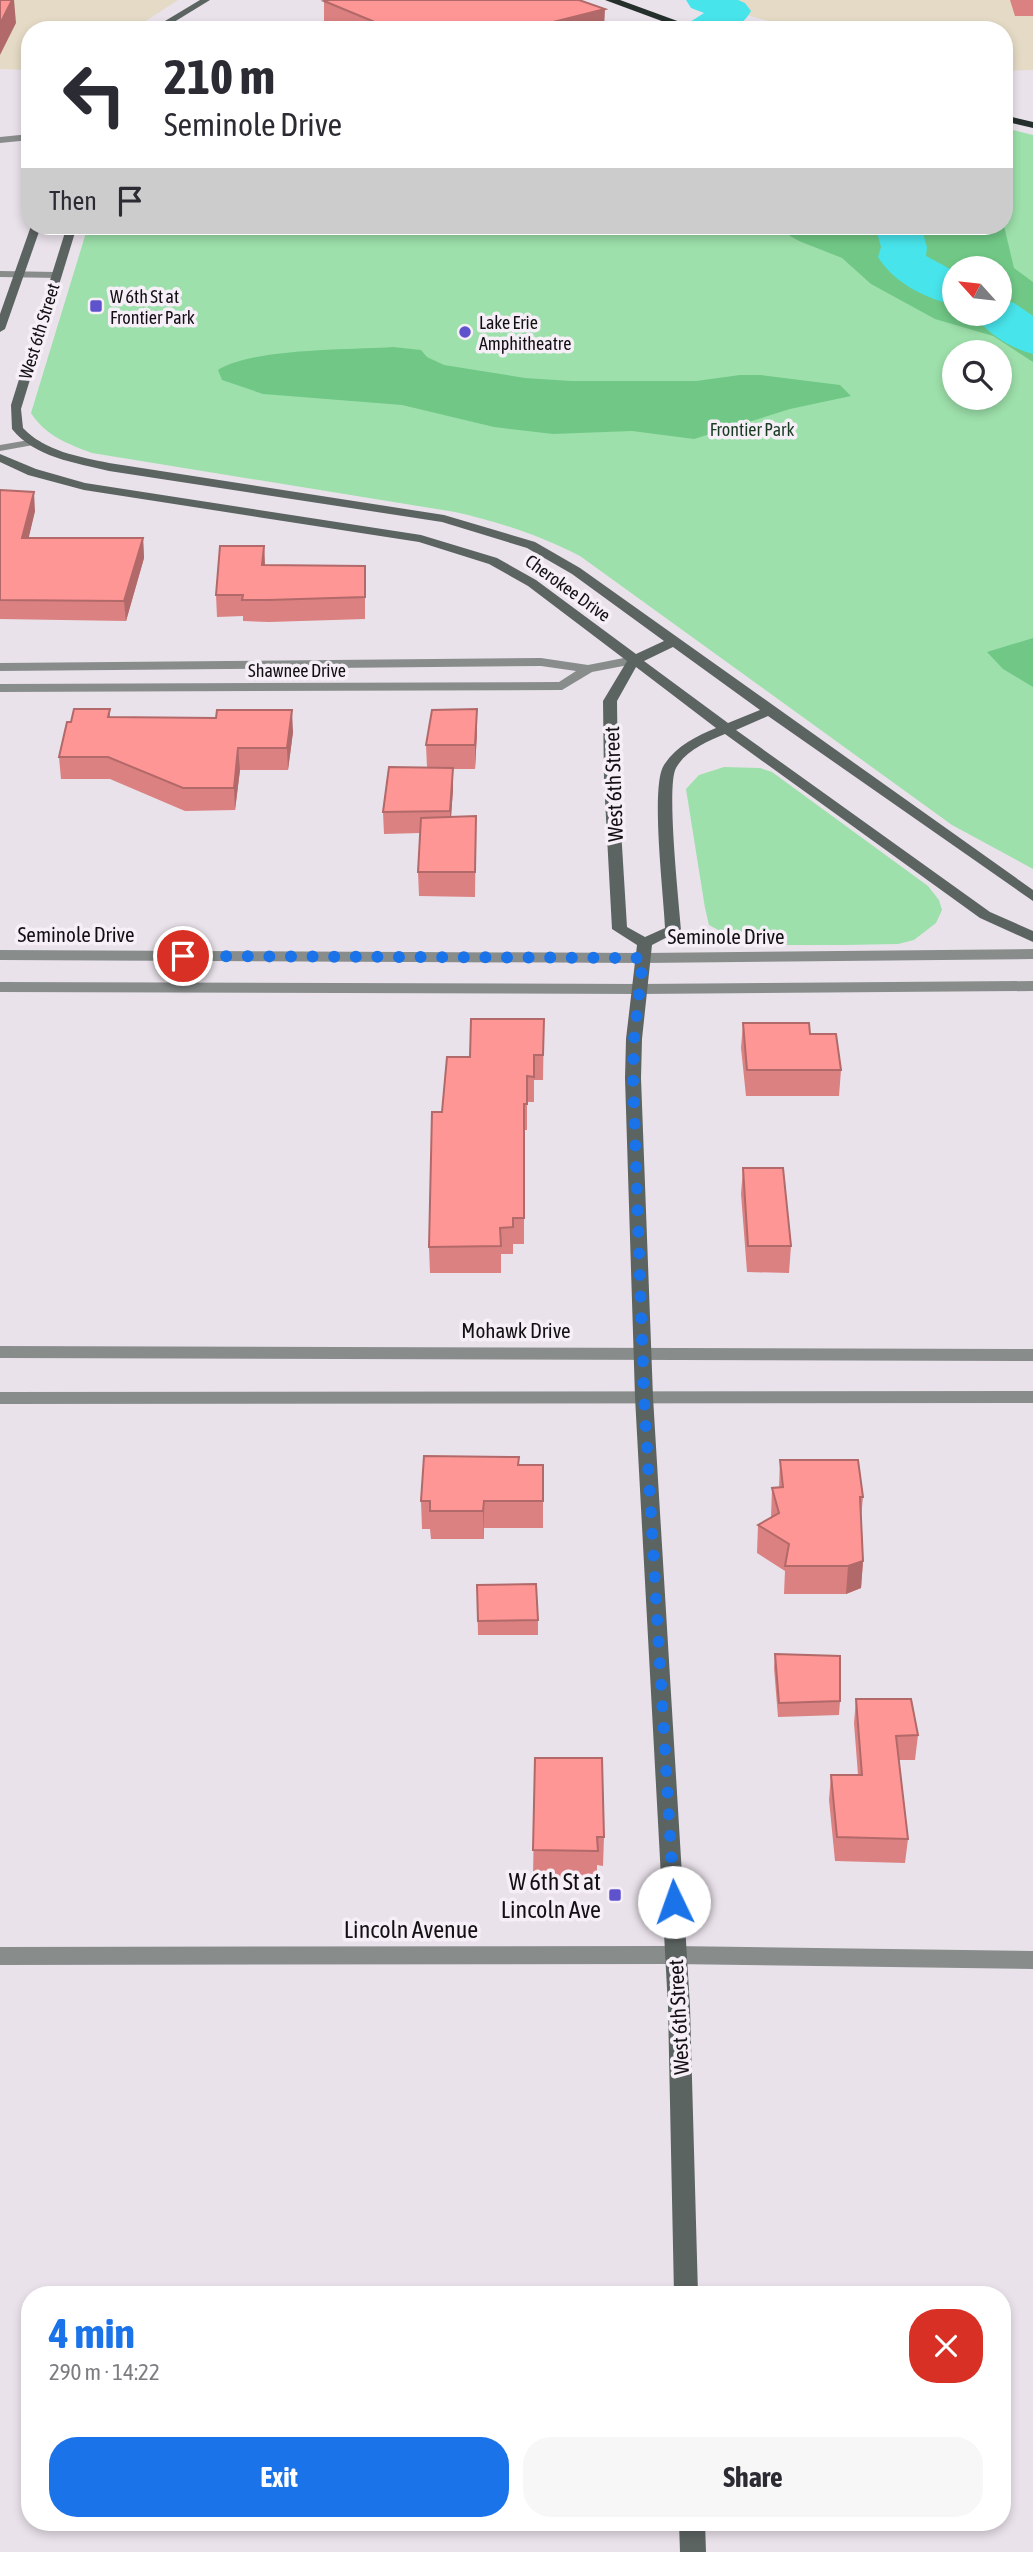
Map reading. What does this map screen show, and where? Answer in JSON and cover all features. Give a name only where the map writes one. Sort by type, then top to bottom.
[{"type":"highway","points":[[610,0],[671,21]]},
{"type":"highway","points":[[1013,120],[1033,125]]},
{"type":"main road","points":[[170,21],[206,0]]},
{"type":"main road","name":"West 6th Street","points":[[0,329],[33,235]]},
{"type":"main road","name":"West 6th Street","points":[[30,439],[18,429],[15,416],[18,397],[69,235]]},
{"type":"main road","name":"Cherokee Drive","points":[[30,439],[67,456],[108,467],[434,517],[531,545],[565,564],[1033,897]]},
{"type":"main road","name":"Cherokee Drive","points":[[0,458],[32,472],[84,486],[394,534],[471,552],[493,561],[532,583],[725,728],[985,915],[1033,937]]},
{"type":"main road","points":[[634,660],[674,642]]},
{"type":"main road","name":"West 6th Street","points":[[634,660],[610,701],[611,781],[620,929],[644,950],[633,1077],[644,1397],[679,2007],[686,2286]]},
{"type":"main road","points":[[644,950],[673,930],[665,782],[668,767],[695,741],[769,711]]},
{"type":"main road","points":[[692,2531],[693,2552]]},
{"type":"street","points":[[14,128],[21,128]]},
{"type":"street","points":[[0,140],[21,138]]},
{"type":"street","points":[[0,274],[57,275]]},
{"type":"street","points":[[0,449],[30,439]]},
{"type":"street","name":"Shawnee Drive","points":[[0,667],[541,662],[588,669],[634,660]]},
{"type":"street","name":"Shawnee Drive","points":[[0,688],[562,686],[588,669]]},
{"type":"street","name":"Seminole Drive","points":[[0,955],[644,950],[1033,954]]},
{"type":"street","points":[[0,987],[639,989],[1033,986]]},
{"type":"street","name":"Mohawk Drive","points":[[0,1352],[202,1355],[1033,1354]]},
{"type":"street","points":[[0,1398],[1033,1397]]},
{"type":"street","name":"Lincoln Avenue","points":[[0,1956],[674,1955],[1033,1960]]},
{"type":"shaded area","points":[[0,0],[178,0],[146,21],[21,21],[21,70],[0,69]]},
{"type":"shaded area","points":[[713,0],[1033,0],[1033,70],[1013,71],[1013,21],[769,21],[746,15]]},
{"type":"green space","name":"Frontier Park","points":[[1013,130],[1033,135],[1033,869],[952,825],[580,556],[565,548],[519,530],[455,512],[92,453],[66,442],[43,428],[31,413],[85,235],[1013,235]]},
{"type":"green space","points":[[789,235],[1006,235],[1011,256],[942,256],[942,321],[871,284],[842,258]]},
{"type":"green space","points":[[1012,260],[1014,268],[1033,282],[1033,362],[1012,348],[1012,340],[999,340],[959,326],[1012,326]]},
{"type":"green space","points":[[393,347],[421,350],[427,357],[444,365],[525,378],[571,381],[696,381],[761,375],[840,385],[851,396],[790,409],[694,439],[632,431],[553,434],[494,427],[402,405],[263,394],[222,380],[218,370],[233,363],[277,354]]},
{"type":"green space","points":[[1033,638],[1033,687],[1003,669],[987,652]]},
{"type":"green space","points":[[724,767],[760,768],[772,772],[928,886],[939,900],[942,910],[936,923],[914,940],[898,944],[845,945],[770,945],[737,940],[709,925],[686,789],[699,775]]},
{"type":"building","points":[[0,0],[12,0],[0,24]]},
{"type":"building","points":[[579,0],[605,9],[557,21],[372,21],[324,1]]},
{"type":"building","points":[[0,490],[34,492],[22,538],[143,538],[124,601],[0,600]]},
{"type":"building","points":[[220,546],[264,546],[262,565],[365,566],[365,597],[242,600],[243,595],[216,595]]},
{"type":"building","points":[[74,709],[110,709],[108,717],[216,718],[217,710],[292,710],[287,748],[238,748],[234,788],[183,788],[108,757],[59,757],[67,722],[71,722]]},
{"type":"building","points":[[477,709],[475,745],[426,745],[432,710]]},
{"type":"building","points":[[389,767],[453,768],[450,811],[383,812]]},
{"type":"building","points":[[476,816],[475,872],[418,872],[421,818]]},
{"type":"building","points":[[471,1019],[544,1019],[543,1055],[534,1055],[534,1077],[527,1076],[527,1104],[524,1104],[524,1218],[513,1218],[513,1227],[500,1228],[501,1246],[429,1247],[432,1112],[442,1112],[447,1057],[470,1057]]},
{"type":"building","points":[[743,1023],[809,1023],[810,1034],[836,1034],[841,1070],[747,1070]]},
{"type":"building","points":[[743,1168],[783,1168],[791,1246],[748,1246]]},
{"type":"building","points":[[424,1456],[519,1457],[518,1465],[543,1465],[543,1501],[484,1501],[483,1511],[430,1511],[430,1501],[421,1501]]},
{"type":"building","points":[[780,1460],[858,1460],[863,1497],[860,1497],[863,1561],[848,1566],[785,1566],[789,1544],[758,1525],[779,1513],[772,1488],[783,1487]]},
{"type":"building","points":[[536,1584],[538,1620],[478,1621],[477,1585]]},
{"type":"building","points":[[775,1654],[840,1656],[840,1701],[779,1703]]},
{"type":"building","points":[[856,1699],[911,1699],[918,1735],[896,1736],[908,1839],[837,1837],[831,1775],[862,1775]]},
{"type":"building","points":[[535,1758],[602,1758],[604,1837],[597,1837],[598,1851],[533,1850]]},
{"type":"waterway","points":[[705,0],[731,11],[719,21]]},
{"type":"waterway","points":[[901,235],[904,247],[902,257],[907,265],[942,284]]},
{"type":"waterway","points":[[1012,324],[1033,339]]},
{"type":"place","name":"W 6th St at Frontier Park","points":[[96,306]]},
{"type":"place","name":"Lake Erie Amphitheatre","points":[[465,332]]},
{"type":"place","name":"W 6th St at Lincoln Ave","points":[[615,1895]]},
{"type":"route","points":[[183,956],[643,958],[634,1039],[633,1077],[644,1397],[674,1902]]}]
